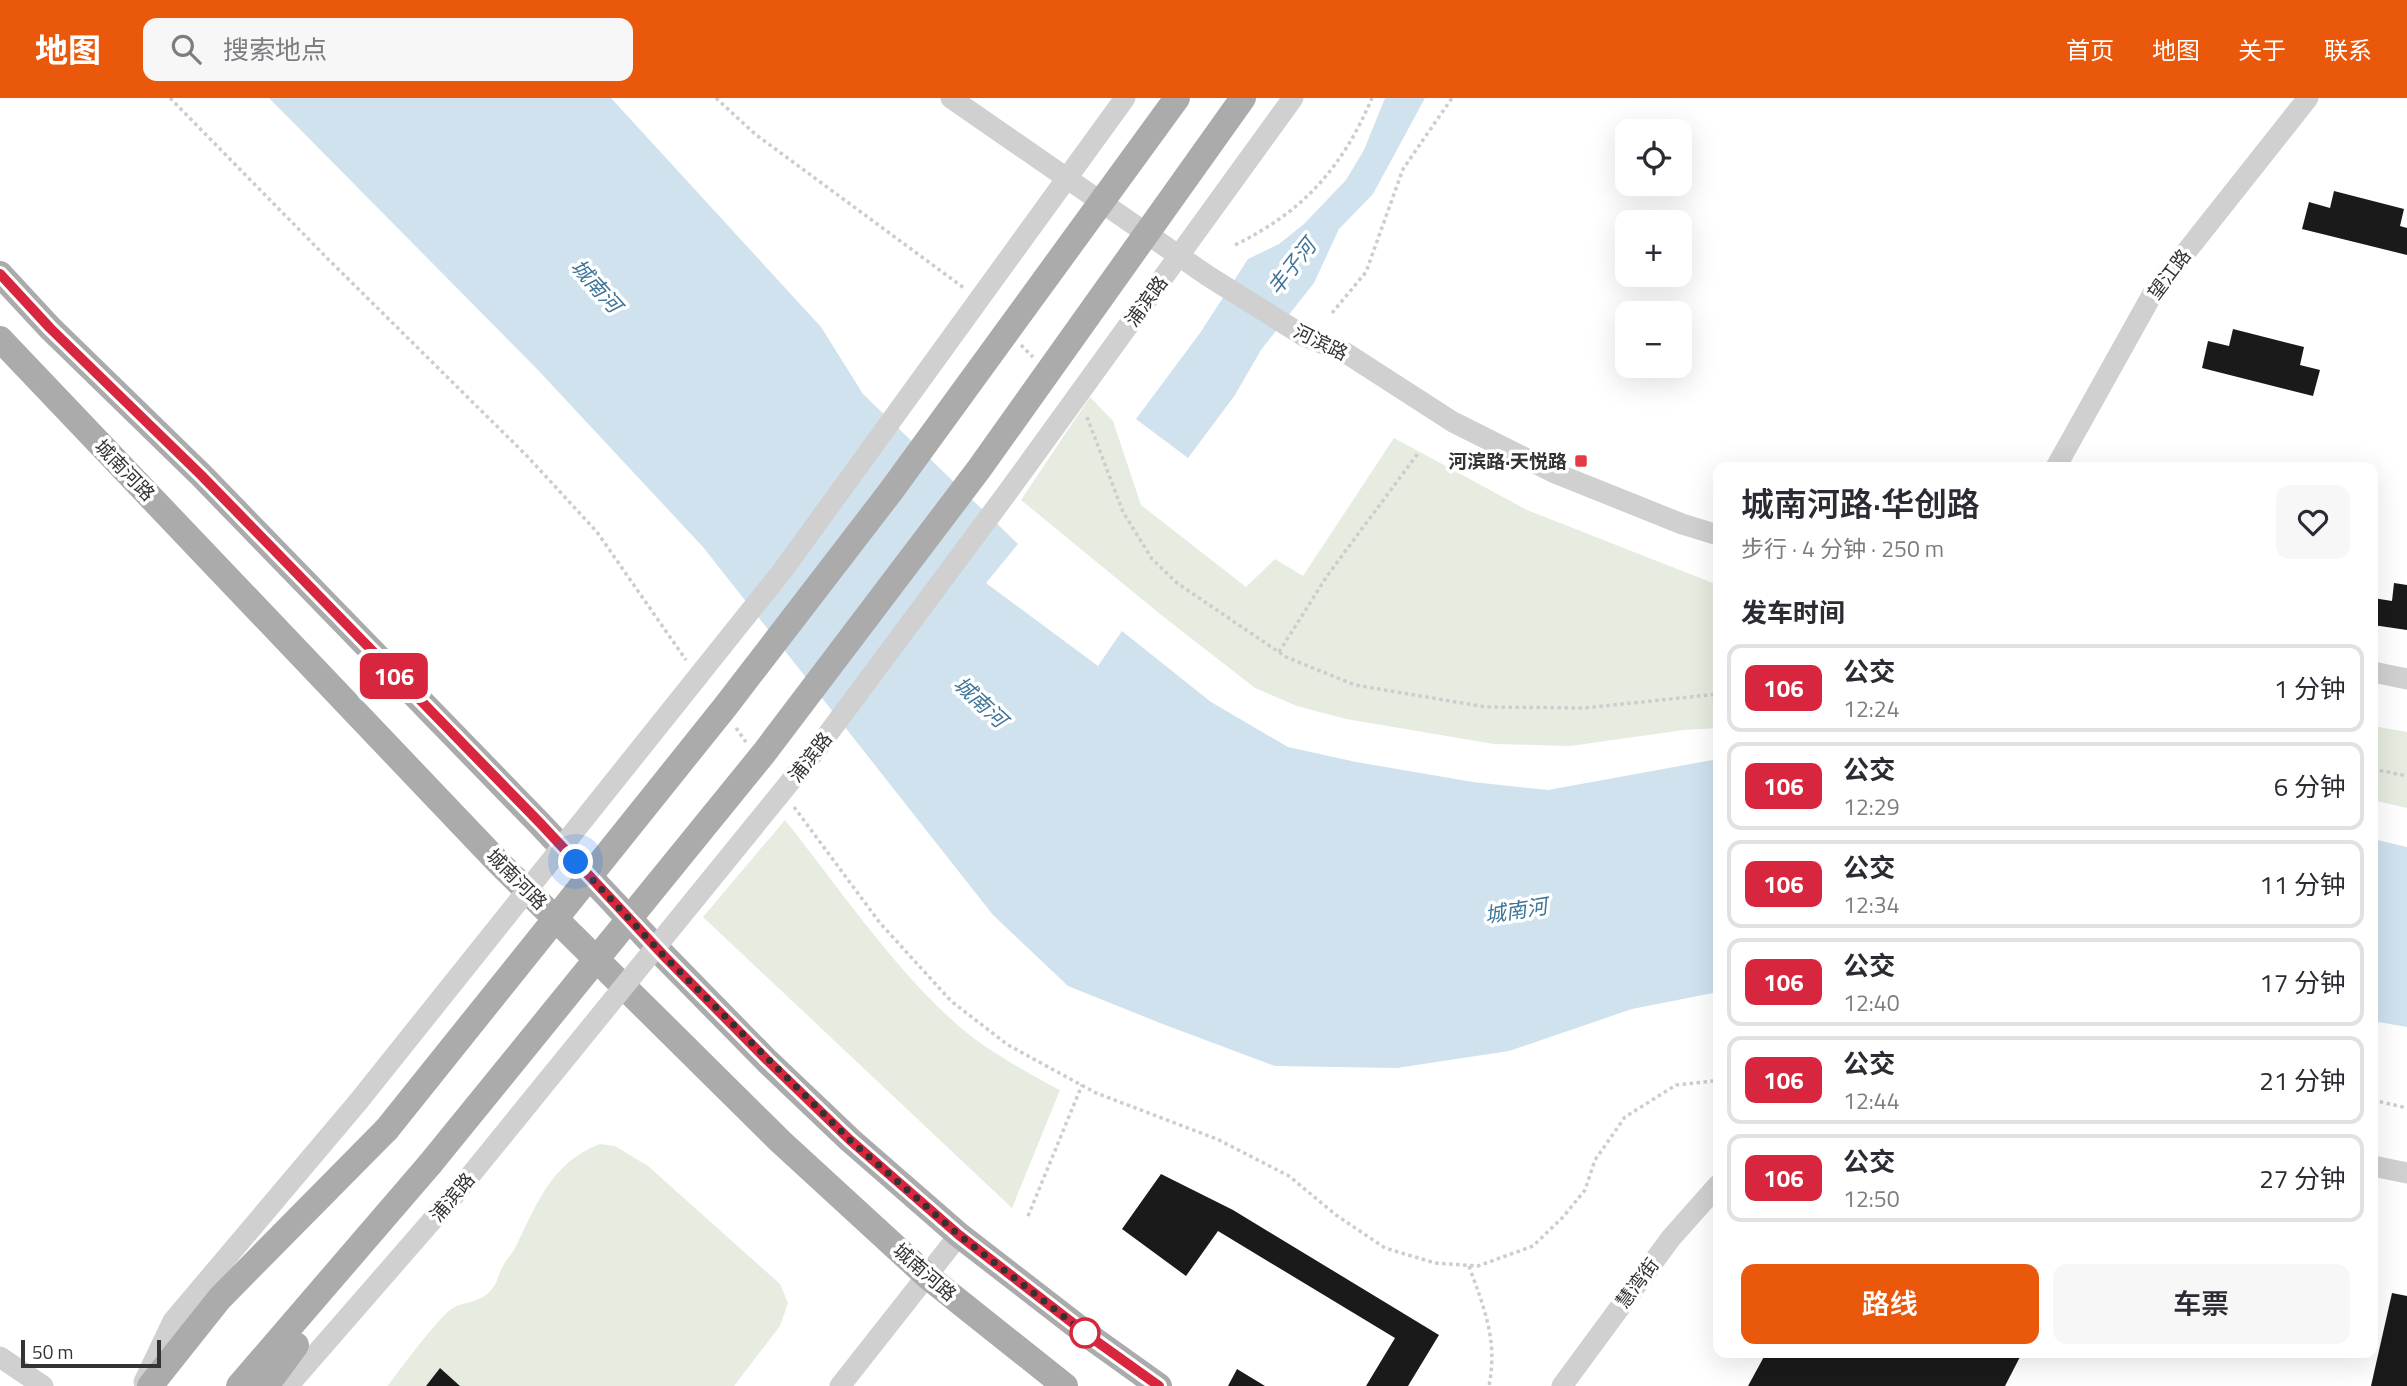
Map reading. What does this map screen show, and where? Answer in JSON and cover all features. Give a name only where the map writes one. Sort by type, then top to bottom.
[{"type":"main road","points":[[150,1386],[220,1298],[387,1129],[725,707],[883,502],[1177,98]]},
{"type":"main road","name":"浦滨路","points":[[239,1386],[430,1164],[780,731],[979,469],[1243,98]]},
{"type":"main road","points":[[0,274],[50,328],[201,475],[541,824],[665,957],[850,1140],[959,1235],[1159,1386]]},
{"type":"main road","name":"城南河路","points":[[0,339],[499,863],[781,1142],[927,1276],[1065,1386]]},
{"type":"main road","points":[[266,1386],[430,1164]]},
{"type":"street","name":"河滨路","points":[[951,98],[1209,276],[1304,336],[1346,354],[1453,422],[1555,473],[1682,524],[1713,533]]},
{"type":"street","points":[[142,1386],[173,1321],[358,1102],[783,570],[1125,98]]},
{"type":"street","name":"浦滨路","points":[[288,1386],[456,1193],[816,750],[1007,493],[1293,98]]},
{"type":"street","name":"望江路","points":[[2059,462],[2152,295],[2308,98]]},
{"type":"street","points":[[2378,674],[2407,679]]},
{"type":"street","points":[[2378,1167],[2407,1173]]},
{"type":"street","name":"慧湾街","points":[[1562,1386],[1671,1238],[1713,1191]]},
{"type":"street","points":[[840,1386],[959,1235]]},
{"type":"street","points":[[0,1357],[43,1386]]},
{"type":"path","points":[[170,98],[527,456],[597,532],[687,661]]},
{"type":"path","points":[[716,98],[755,134],[971,294]]},
{"type":"path","points":[[1235,245],[1266,230],[1301,202],[1327,176],[1359,128],[1372,98]]},
{"type":"path","points":[[1332,313],[1366,272],[1403,169],[1452,98]]},
{"type":"path","points":[[1018,342],[1037,361]]},
{"type":"path","points":[[1084,409],[1123,512],[1152,559],[1177,583],[1279,652],[1355,685],[1486,707],[1584,708],[1713,695]]},
{"type":"path","points":[[1279,652],[1327,576],[1419,452]]},
{"type":"path","points":[[735,727],[751,749]]},
{"type":"path","points":[[2378,770],[2407,776]]},
{"type":"path","points":[[791,804],[880,923],[951,1001],[1008,1045],[1096,1093],[1217,1139],[1289,1176],[1336,1215],[1385,1248],[1435,1263],[1478,1266],[1533,1246],[1586,1190],[1595,1160],[1625,1117],[1676,1085],[1713,1081]]},
{"type":"path","points":[[1028,1216],[1082,1085]]},
{"type":"path","points":[[2378,1101],[2407,1108]]},
{"type":"path","points":[[1469,1266],[1492,1337],[1493,1366],[1489,1386]]},
{"type":"shaded area","points":[[1090,397],[1113,421],[1141,505],[1246,587],[1275,559],[1303,576],[1394,438],[1527,510],[1713,583],[1713,728],[1570,746],[1494,744],[1346,719],[1297,706],[1255,688],[1021,500]]},
{"type":"shaded area","points":[[2378,727],[2407,732],[2407,808],[2378,801]]},
{"type":"shaded area","points":[[785,820],[891,955],[937,1006],[983,1045],[1060,1090],[1012,1208],[703,917]]},
{"type":"shaded area","points":[[600,1144],[615,1146],[648,1166],[780,1284],[788,1303],[780,1326],[734,1386],[460,1386],[440,1369],[426,1386],[388,1386],[447,1312],[483,1297],[491,1290],[547,1187],[569,1162]]},
{"type":"water","name":"城南河","points":[[269,98],[611,98],[821,327],[863,394],[1018,544],[986,583],[1098,666],[1122,631],[1211,702],[1288,747],[1473,782],[1548,790],[1713,760],[1713,993],[1632,1009],[1509,1051],[1397,1068],[1275,1066],[1068,986],[993,915],[703,547],[537,369]]},
{"type":"water","name":"丰子河","points":[[1385,98],[1425,98],[1373,194],[1339,229],[1314,283],[1261,350],[1235,395],[1188,458],[1136,419],[1200,333],[1248,259],[1279,244],[1304,224],[1346,180],[1364,150]]},
{"type":"water","points":[[2378,840],[2407,847],[2407,1027],[2378,1022]]},
{"type":"building","points":[[2334,191],[2404,209],[2400,226],[2407,228],[2407,255],[2302,229],[2309,202],[2330,208]]},
{"type":"building","points":[[2233,329],[2304,347],[2300,365],[2320,370],[2313,396],[2202,368],[2208,341],[2229,346]]},
{"type":"building","points":[[2394,583],[2407,585],[2407,630],[2378,626],[2378,599],[2392,601]]},
{"type":"building","points":[[1161,1174],[1233,1210],[1439,1335],[1408,1386],[1366,1386],[1395,1338],[1218,1231],[1186,1276],[1122,1229]]},
{"type":"building","points":[[2392,1293],[2407,1296],[2407,1386],[2371,1386]]},
{"type":"building","points":[[1763,1358],[2019,1358],[2005,1386],[1748,1386]]},
{"type":"building","points":[[440,1368],[460,1386],[426,1386]]},
{"type":"building","points":[[1237,1369],[1265,1386],[1228,1386]]},
{"type":"bus line","name":"106","points":[[0,274],[50,328],[201,475],[541,824],[665,957],[850,1140],[959,1235],[1159,1386]]},
{"type":"place","name":"河滨路·天悦路","points":[[1581,461]]},
{"type":"route","points":[[576,862],[665,957],[850,1140],[959,1235],[1085,1333]]}]
